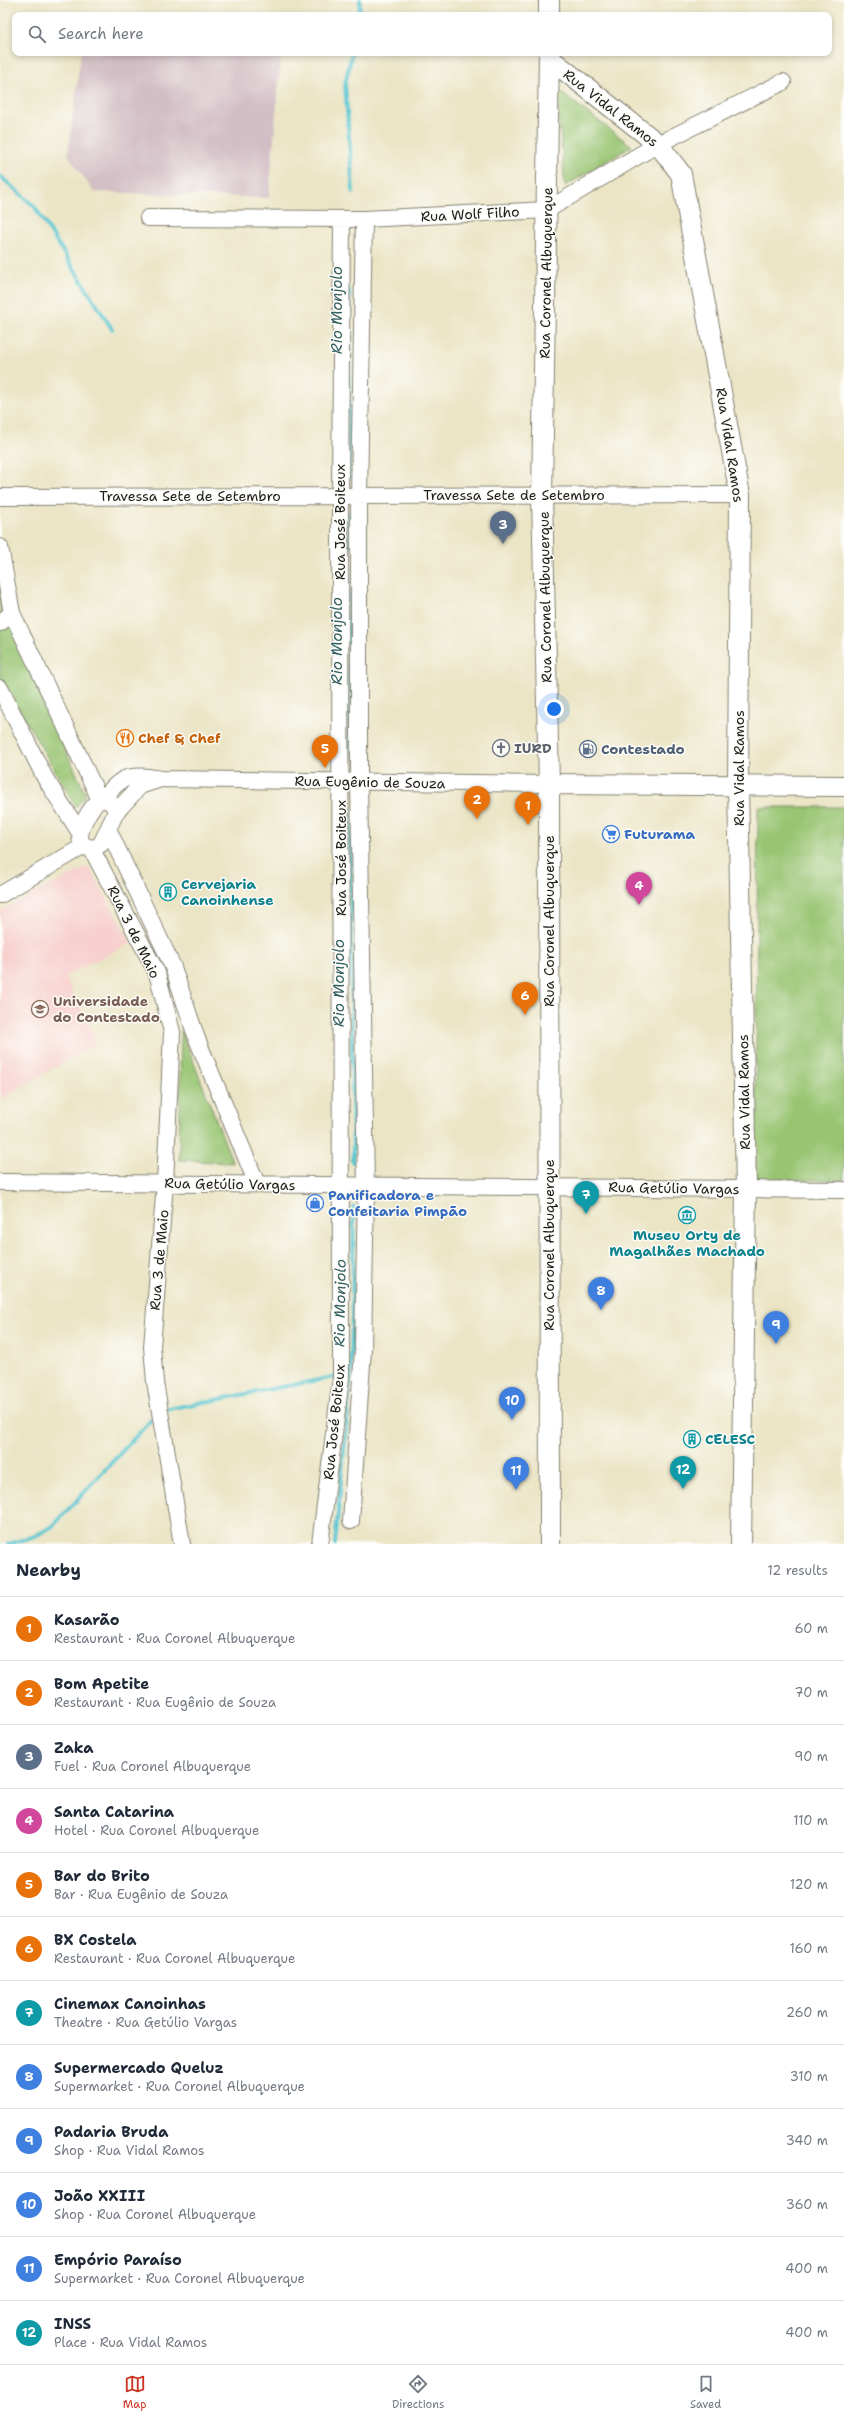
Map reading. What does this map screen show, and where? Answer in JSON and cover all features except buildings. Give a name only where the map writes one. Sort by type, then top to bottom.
[{"type":"main road","points":[[549,0],[549,12]]},
{"type":"main road","name":"Rua Vidal Ramos","points":[[549,56],[658,144],[680,174],[688,206],[740,495],[738,785],[746,1189],[741,1544]]},
{"type":"main road","name":"Rua Coronel Albuquerque","points":[[549,56],[542,496],[549,784],[550,1544]]},
{"type":"main road","name":"Rua Eugênio de Souza","points":[[549,784],[844,786]]},
{"type":"street","name":"Rua Wolf Filho","points":[[148,218],[364,219],[547,210],[658,144],[783,82]]},
{"type":"street","name":"Rua José Boiteux","points":[[320,1544],[341,1378],[342,1186],[340,495],[342,219]]},
{"type":"street","name":"Rua José Boiteux","points":[[351,1521],[363,1350],[366,1186],[359,783],[359,495],[364,219]]},
{"type":"street","name":"Travessa Sete de Setembro","points":[[0,497],[740,495]]},
{"type":"street","points":[[0,547],[6,618],[102,800],[113,804],[116,812]]},
{"type":"street","name":"Rua 3 de Maio","points":[[0,688],[45,778],[118,898],[157,973],[172,1029],[165,1183],[152,1347],[155,1382],[182,1544]]},
{"type":"street","name":"Rua Eugênio de Souza","points":[[85,842],[93,805],[102,800],[115,784],[130,778],[143,776],[161,779],[359,783],[549,784]]},
{"type":"street","name":"Rua Eugênio de Souza","points":[[0,895],[85,842],[101,844],[116,812],[140,786],[161,779]]},
{"type":"street","name":"Rua 3 de Maio","points":[[108,829],[173,967],[193,1027],[257,1184]]},
{"type":"street","points":[[118,898],[136,888]]},
{"type":"street","points":[[172,1029],[193,1027]]},
{"type":"street","name":"Rua Getúlio Vargas","points":[[0,1182],[844,1190]]},
{"type":"shaded area","points":[[81,56],[281,56],[269,198],[94,192],[68,155]]},
{"type":"shaded area","name":"Universidade do Contestado","points":[[89,866],[131,943],[65,976],[97,1043],[0,1099],[0,911]]},
{"type":"green space","points":[[556,89],[632,146],[565,186]]},
{"type":"green space","points":[[0,574],[19,647],[86,795],[76,807],[0,676]]},
{"type":"green space","points":[[758,807],[844,807],[844,1180],[755,1180]]},
{"type":"green space","points":[[181,1030],[233,1163],[179,1160]]},
{"type":"waterway","name":"Rio Monjolo","points":[[359,12],[360,0]]},
{"type":"waterway","name":"Rio Monjolo","points":[[351,56],[345,84],[353,192]]},
{"type":"waterway","points":[[0,176],[34,206],[112,329]]},
{"type":"waterway","name":"Rio Monjolo","points":[[349,290],[349,478]]},
{"type":"waterway","name":"Rio Monjolo","points":[[349,514],[349,767]]},
{"type":"waterway","name":"Rio Monjolo","points":[[350,804],[353,1162]]},
{"type":"waterway","name":"Rio Monjolo","points":[[335,1544],[351,1375],[354,1207]]},
{"type":"waterway","points":[[168,1409],[334,1377]]},
{"type":"waterway","points":[[9,1544],[35,1536],[53,1526],[152,1419]]},
{"type":"place","name":"Zaka","points":[[503,544]]},
{"type":"place","name":"Chef & Chef","points":[[125,738]]},
{"type":"place","name":"IURD","points":[[501,748]]},
{"type":"place","name":"Contestado","points":[[588,749]]},
{"type":"place","name":"Bar do Brito","points":[[325,768]]},
{"type":"place","name":"Bom Apetite","points":[[477,819]]},
{"type":"place","name":"Kasarão","points":[[528,825]]},
{"type":"place","name":"Futurama","points":[[611,834]]},
{"type":"place","name":"Cervejaria Canoinhense","points":[[168,892]]},
{"type":"place","name":"Santa Catarina","points":[[639,905]]},
{"type":"place","name":"Universidade do Contestado","points":[[40,1009]]},
{"type":"place","name":"BX Costela","points":[[525,1015]]},
{"type":"place","name":"Panificadora e Confeitaria Pimpão","points":[[315,1203]]},
{"type":"place","name":"Cinemax Canoinhas","points":[[586,1214]]},
{"type":"place","name":"Museu Orty de Magalhães Machado","points":[[687,1215]]},
{"type":"place","name":"Supermercado Queluz","points":[[601,1310]]},
{"type":"place","name":"Padaria Bruda","points":[[776,1344]]},
{"type":"place","name":"João XXIII","points":[[512,1420]]},
{"type":"place","name":"CELESC","points":[[692,1439]]},
{"type":"place","name":"INSS","points":[[683,1489]]},
{"type":"place","name":"Empório Paraíso","points":[[516,1490]]}]
